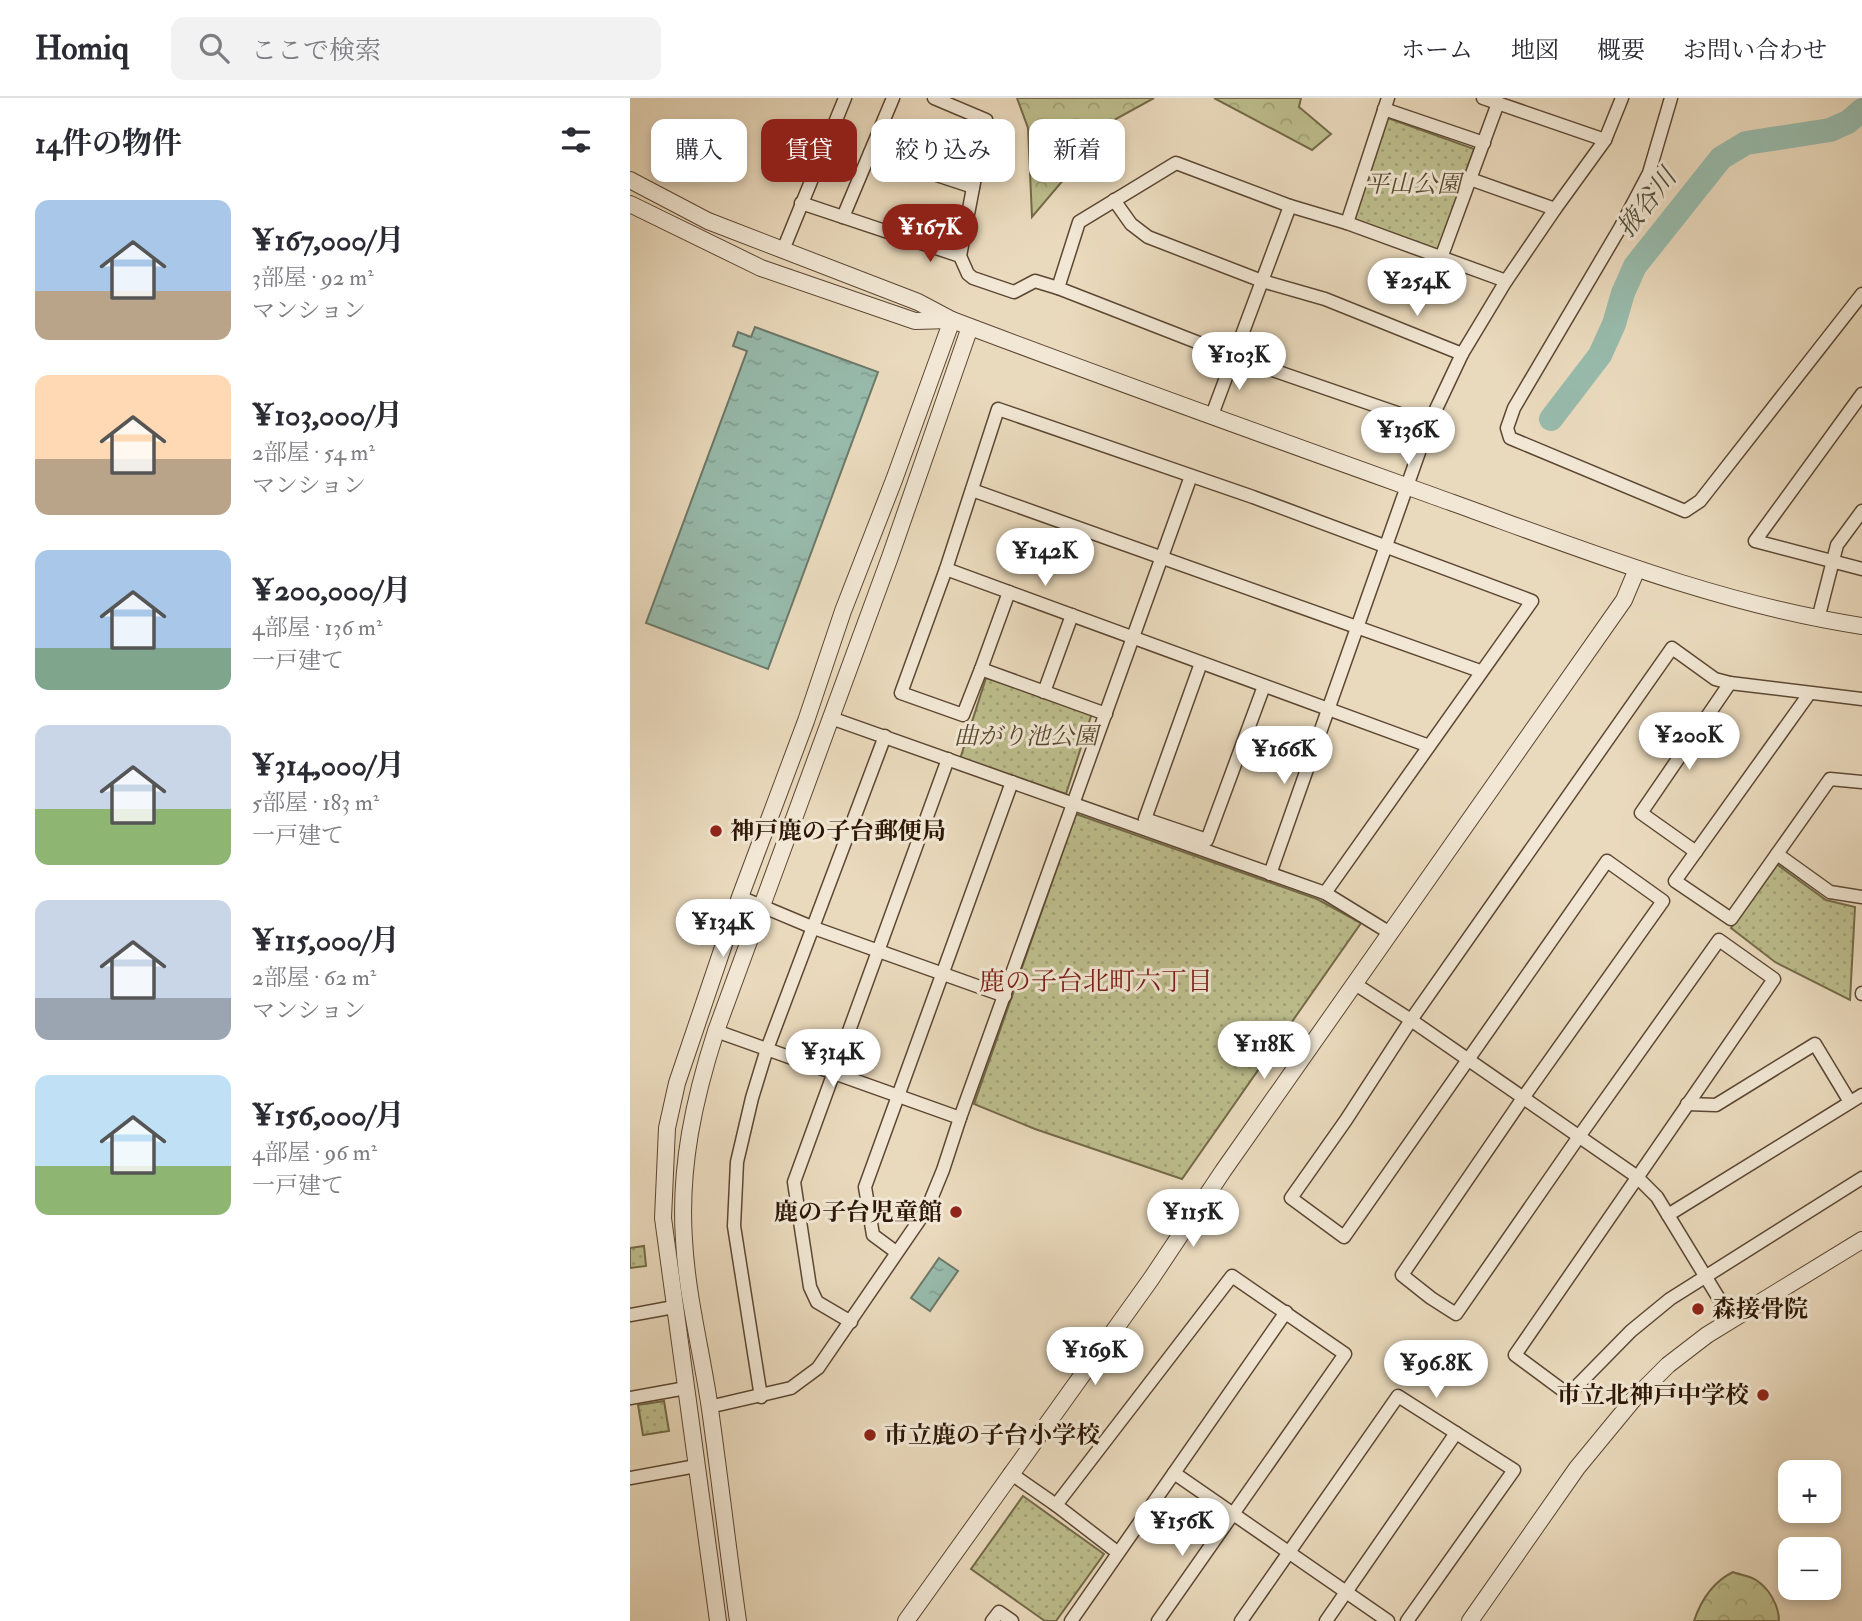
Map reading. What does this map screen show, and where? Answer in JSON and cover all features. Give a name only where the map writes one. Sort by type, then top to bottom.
[{"type":"street","points":[[783,250],[845,98]]},
{"type":"street","points":[[843,217],[893,98]]},
{"type":"street","points":[[934,98],[986,120],[960,256],[968,274],[973,278],[1014,292],[1035,281],[1058,288],[1235,357],[1429,424]]},
{"type":"street","points":[[1483,98],[1605,140]]},
{"type":"street","points":[[1270,874],[1429,424],[1462,354],[1506,281],[1605,140],[1622,98]]},
{"type":"street","points":[[1671,98],[1650,173],[1514,408],[1507,428],[1510,438],[1685,511],[1700,501],[1862,294]]},
{"type":"street","points":[[1441,258],[1498,103]]},
{"type":"street","points":[[1347,223],[1386,104],[1484,143]]},
{"type":"street","points":[[870,153],[973,187]]},
{"type":"street","points":[[1058,288],[1079,222],[1176,163],[1290,206],[1347,223],[1506,281]]},
{"type":"street","points":[[1471,178],[1555,209]]},
{"type":"street","points":[[630,180],[708,220],[918,302],[970,327],[1661,578],[1818,620],[1862,626]]},
{"type":"street","points":[[1114,200],[1130,224],[1148,237],[1262,281],[1325,299],[1462,354]]},
{"type":"street","points":[[801,203],[960,256]]},
{"type":"street","points":[[630,204],[761,268],[915,321],[952,320]]},
{"type":"street","points":[[1212,415],[1290,206]]},
{"type":"street","points":[[718,1621],[663,1218],[667,1128],[677,1083],[740,897],[952,320]]},
{"type":"street","points":[[738,1621],[684,1241],[684,1180],[694,1104],[716,1031],[970,327]]},
{"type":"street","points":[[1862,394],[1755,541],[1862,569]]},
{"type":"street","points":[[1009,592],[963,715],[901,693],[946,569],[998,409],[1253,497],[1532,601],[1325,893]]},
{"type":"street","points":[[709,1407],[791,1388],[818,1368],[927,1209],[1191,476]]},
{"type":"street","points":[[972,490],[1480,671]]},
{"type":"street","points":[[1818,620],[1837,545],[1862,511]]},
{"type":"street","points":[[946,569],[1429,746]]},
{"type":"street","points":[[906,1621],[1151,1279],[1223,1171],[1624,600],[1637,569]]},
{"type":"street","points":[[1044,692],[1072,615]]},
{"type":"street","points":[[1862,699],[1809,694],[1715,679],[1672,648],[1411,1020],[1291,1198],[1344,1237],[1607,861],[1663,901],[1402,1275],[1457,1314],[1719,940],[1774,979],[1514,1355],[1566,1392],[1573,1390],[1631,1331],[1670,1299],[1862,1178]]},
{"type":"street","points":[[1201,663],[1145,819],[1207,840],[1264,686]]},
{"type":"street","points":[[981,669],[1106,714]]},
{"type":"street","points":[[1696,852],[1641,813],[1730,683]]},
{"type":"street","points":[[1809,694],[1675,881],[1731,919],[1830,779],[1862,782]]},
{"type":"street","points":[[831,718],[1325,893],[1390,933]]},
{"type":"street","points":[[761,1397],[734,1226],[737,1162],[752,1098],[768,1049],[885,736]]},
{"type":"street","points":[[851,1322],[817,1302],[810,1287],[794,1182],[948,759]]},
{"type":"street","points":[[896,1252],[873,1235],[865,1187],[1012,782]]},
{"type":"street","points":[[1777,854],[1830,892],[1862,897]]},
{"type":"street","points":[[740,897],[814,928],[1005,996]]},
{"type":"street","points":[[1355,984],[1636,1176],[1657,1197],[1732,1320]]},
{"type":"street","points":[[716,1031],[960,1118]]},
{"type":"street","points":[[1687,1104],[1716,1105],[1815,1044],[1850,1102]]},
{"type":"street","points":[[1668,1215],[1862,1095]]},
{"type":"street","points":[[1470,1621],[1577,1468],[1633,1400],[1668,1365],[1732,1320],[1862,1240]]},
{"type":"street","points":[[1056,1505],[1232,1276],[1345,1354],[1158,1621]]},
{"type":"street","points":[[630,1315],[674,1307]]},
{"type":"street","points":[[1071,1621],[1286,1312]]},
{"type":"street","points":[[630,1398],[686,1388]]},
{"type":"street","points":[[1241,1621],[1398,1396],[1514,1471],[1407,1621]]},
{"type":"street","points":[[1326,1621],[1456,1433]]},
{"type":"street","points":[[630,1478],[696,1466]]},
{"type":"street","points":[[1010,1473],[1117,1552]]},
{"type":"street","points":[[1174,1473],[1388,1621]]},
{"type":"street","points":[[992,1621],[999,1612],[1012,1621]]},
{"type":"green space","points":[[1017,98],[1154,98],[1116,119],[1029,119],[1029,150],[1028,128]]},
{"type":"green space","points":[[1214,98],[1301,98],[1299,107],[1331,134],[1312,150]]},
{"type":"green space","name":"平山公園","points":[[1388,118],[1474,149],[1438,250],[1352,220]]},
{"type":"green space","points":[[1030,182],[1062,182],[1032,217]]},
{"type":"green space","name":"曲がり池公園","points":[[986,678],[1092,713],[1066,794],[960,759]]},
{"type":"green space","points":[[1076,814],[1317,899],[1361,923],[1182,1179],[1035,1129],[974,1104]]},
{"type":"green space","points":[[1775,863],[1826,900],[1855,907],[1850,1000],[1775,962],[1731,928]]},
{"type":"green space","points":[[644,1246],[646,1266],[630,1268],[630,1248]]},
{"type":"green space","points":[[664,1401],[669,1431],[643,1435],[638,1405]]},
{"type":"green space","points":[[1023,1496],[1104,1554],[1056,1621],[1045,1621],[971,1569]]},
{"type":"green space","points":[[1733,1572],[1761,1583],[1775,1604],[1779,1621],[1694,1621],[1709,1592]]},
{"type":"water","points":[[755,327],[878,372],[768,669],[646,623],[747,351],[733,346],[738,332],[751,337]]},
{"type":"water","points":[[939,1258],[958,1271],[930,1311],[911,1298]]},
{"type":"waterway","name":"掖谷川","points":[[1551,419],[1600,355],[1635,266],[1721,158],[1746,143],[1830,130],[1848,122],[1862,110]]},
{"type":"place","name":"神戸鹿の子台郵便局","points":[[716,831]]},
{"type":"place","name":"鹿の子台児童館","points":[[956,1212]]},
{"type":"place","name":"森接骨院","points":[[1698,1309]]},
{"type":"place","name":"市立北神戸中学校","points":[[1763,1395]]},
{"type":"place","name":"市立鹿の子台小学校","points":[[870,1435]]},
{"type":"district","name":"鹿の子台北町六丁目","points":[[1096,982]]}]
